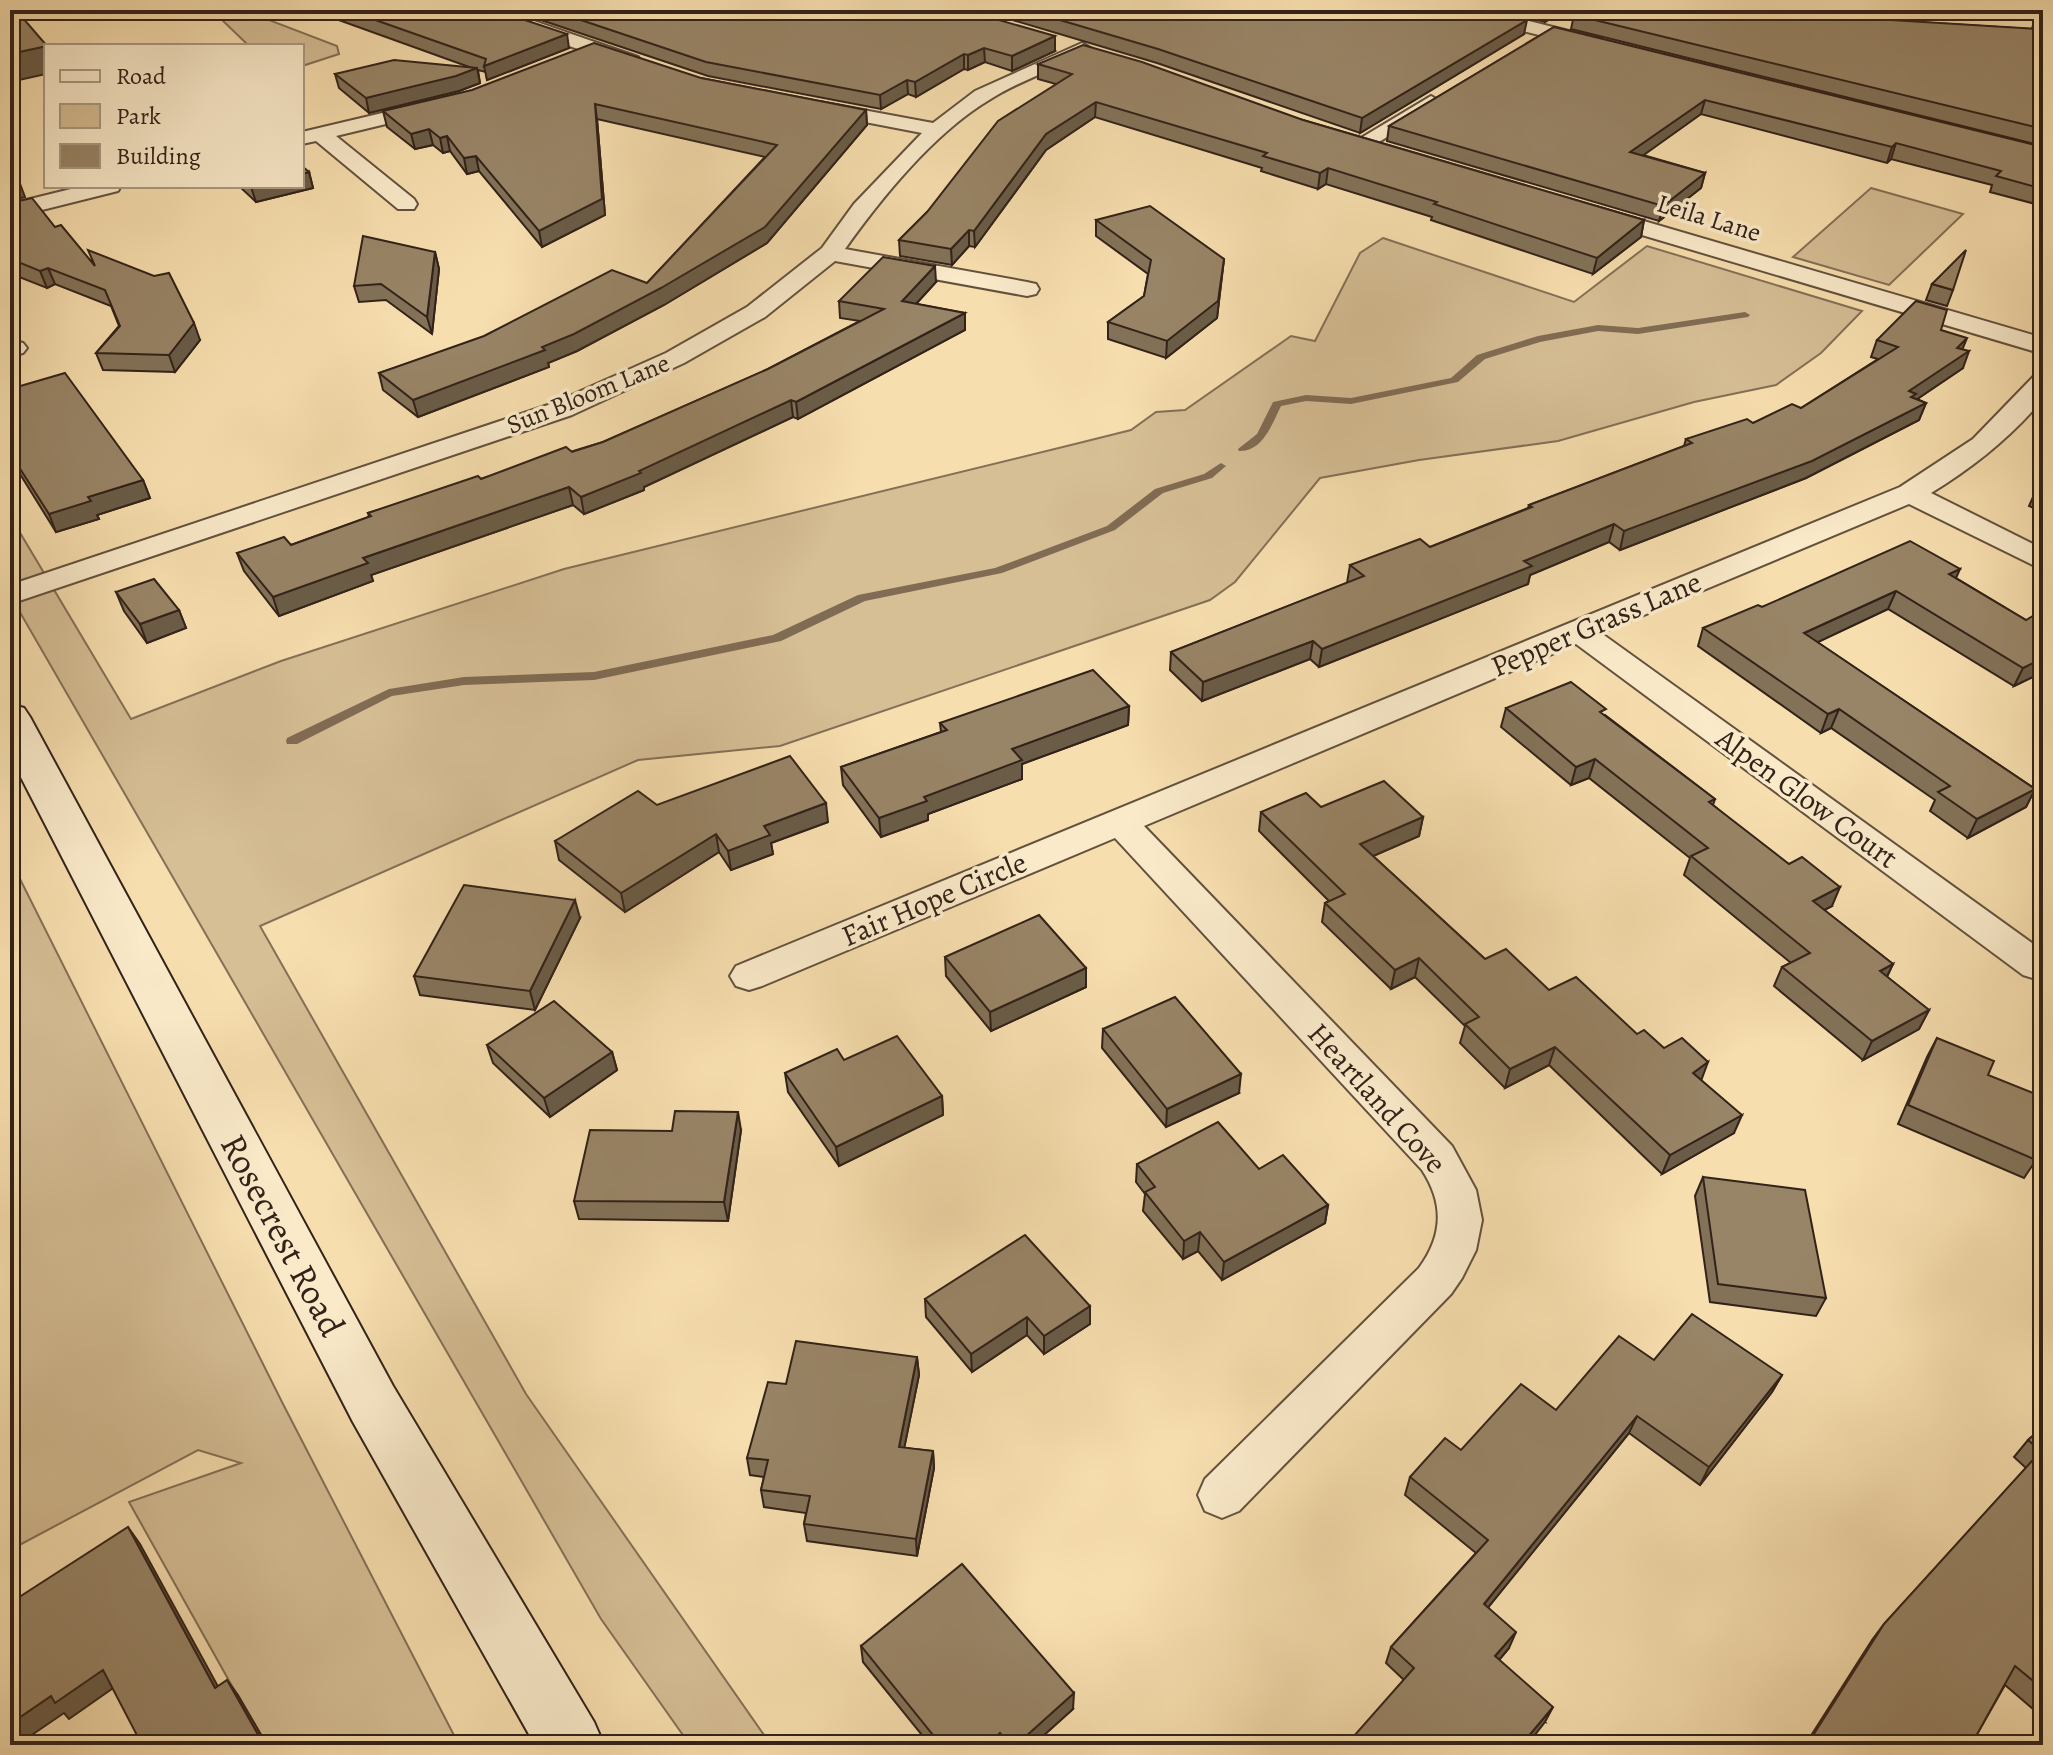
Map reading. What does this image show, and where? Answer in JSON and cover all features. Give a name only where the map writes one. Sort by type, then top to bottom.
[{"type":"main road","name":"Rosecrest Road","points":[[10,717],[373,1404],[571,1745]]},
{"type":"street","points":[[484,10],[654,68]]},
{"type":"street","points":[[1463,10],[1618,49]]},
{"type":"street","points":[[1520,47],[1572,17]]},
{"type":"street","points":[[1052,41],[1108,58]]},
{"type":"street","points":[[561,62],[595,48]]},
{"type":"street","name":"Sun Bloom Lane","points":[[10,595],[563,409],[675,358],[756,312],[830,253],[862,209],[937,130],[982,95],[1082,49]]},
{"type":"street","points":[[1336,136],[1373,148],[1442,95]]},
{"type":"street","points":[[311,136],[453,102]]},
{"type":"street","points":[[801,105],[937,130]]},
{"type":"street","points":[[311,136],[406,204]]},
{"type":"street","points":[[10,211],[102,188]]},
{"type":"street","name":"Leila Lane","points":[[1568,206],[2043,346]]},
{"type":"street","points":[[830,253],[1027,289]]},
{"type":"street","name":"Pepper Grass Lane","points":[[1119,821],[1910,493],[1983,447],[2006,426],[2043,382]]},
{"type":"street","points":[[1910,493],[2043,561]]},
{"type":"street","name":"Alpen Glow Court","points":[[1578,631],[2036,965]]},
{"type":"street","name":"Fair Hope Circle","points":[[749,976],[1119,821]]},
{"type":"street","name":"Heartland Cove","points":[[1119,821],[1437,1158],[1455,1186],[1462,1216],[1457,1245],[1435,1281],[1222,1495]]},
{"type":"green space","points":[[185,10],[243,10],[337,46],[339,54],[304,65],[304,44],[247,44],[218,16],[195,20]]},
{"type":"green space","points":[[1871,188],[1963,214],[1889,285],[1793,257]]},
{"type":"green space","points":[[1383,238],[1574,302],[1647,246],[1862,311],[1821,353],[1776,385],[1694,402],[1558,441],[1419,460],[1320,478],[1235,582],[1210,600],[780,746],[638,760],[260,926],[526,1394],[771,1745],[690,1745],[601,1619],[10,595],[10,516],[131,719],[281,661],[564,569],[1131,430],[1156,412],[1185,410],[1291,336],[1315,341],[1360,253]]},
{"type":"green space","points":[[10,859],[283,1404],[459,1745],[265,1745],[129,1502],[241,1463],[198,1450],[10,1550]]},
{"type":"building","points":[[10,10],[16,10],[45,44],[10,54]]},
{"type":"building","points":[[347,10],[495,10],[567,34],[484,66],[486,59]]},
{"type":"building","points":[[551,10],[964,10],[1055,36],[1012,56],[984,48],[964,54],[915,82],[907,80],[880,95],[706,62]]},
{"type":"building","points":[[1026,10],[1486,10],[1527,20],[1362,118],[1158,49]]},
{"type":"building","points":[[1580,10],[1886,10],[1873,19],[2037,29],[2043,41],[2043,129],[1574,15]]},
{"type":"building","points":[[2043,14],[2043,23],[2034,21]]},
{"type":"building","points":[[1554,27],[2043,147],[2043,189],[1996,176],[2001,171],[1896,143],[1892,147],[1705,100],[1630,152],[1705,173],[1663,206],[1389,126]]},
{"type":"building","points":[[594,43],[701,78],[866,110],[765,227],[661,288],[574,334],[542,347],[545,350],[413,400],[379,373],[484,336],[612,270],[647,283],[777,145],[595,104],[602,199],[539,231],[476,156],[464,158],[447,136],[440,138],[429,129],[411,134],[383,111],[472,90]]},
{"type":"building","points":[[1083,45],[1142,62],[1303,120],[1644,220],[1597,258],[1328,168],[1320,173],[1263,156],[1267,153],[1096,102],[1046,134],[974,231],[969,230],[951,249],[899,240],[927,212],[998,121],[1072,74],[1038,64]]},
{"type":"building","points":[[394,60],[477,68],[366,98],[335,74]]},
{"type":"building","points":[[10,170],[19,181],[10,184]]},
{"type":"building","points":[[32,198],[55,227],[61,225],[95,266],[88,250],[154,276],[169,273],[194,323],[169,355],[96,353],[120,326],[105,290],[48,268],[40,271],[10,257],[10,203]]},
{"type":"building","points":[[1150,206],[1224,259],[1218,301],[1167,341],[1108,322],[1144,296],[1151,260],[1096,220]]},
{"type":"building","points":[[363,236],[435,252],[427,317],[381,284],[354,286]]},
{"type":"building","points":[[1966,250],[1953,290],[1932,284]]},
{"type":"building","points":[[883,257],[935,266],[902,301],[965,313],[796,402],[791,400],[639,471],[641,473],[581,497],[569,487],[363,558],[368,563],[273,597],[237,553],[284,537],[291,545],[371,516],[368,513],[478,476],[481,479],[566,447],[572,452],[603,442],[768,369],[884,309],[839,301]]},
{"type":"building","points":[[1916,301],[1947,310],[1941,330],[1967,338],[1957,348],[1969,351],[1909,391],[1916,394],[1911,397],[1926,403],[1812,461],[1624,531],[1614,524],[1524,561],[1532,566],[1322,649],[1313,641],[1203,682],[1171,652],[1364,576],[1350,565],[1420,539],[1430,547],[1532,507],[1529,505],[1692,443],[1686,439],[1747,419],[1753,423],[1792,404],[1801,408],[1898,347],[1877,340]]},
{"type":"building","points":[[65,373],[143,480],[88,497],[91,501],[49,514],[10,453],[10,389]]},
{"type":"building","points":[[1910,541],[1960,569],[1949,574],[2026,620],[2033,616],[2043,622],[2043,658],[2023,668],[1896,591],[1804,633],[2035,789],[1977,819],[1938,792],[1950,786],[1839,709],[1828,714],[1703,628],[1758,605],[1762,607]]},
{"type":"building","points":[[154,579],[179,610],[140,624],[116,592]]},
{"type":"building","points":[[1093,670],[1129,706],[1012,749],[1022,760],[924,797],[927,801],[879,818],[841,767],[947,730],[940,723]]},
{"type":"building","points":[[1571,682],[1606,709],[1600,712],[1715,799],[1709,802],[1789,864],[1802,857],[1840,887],[1813,901],[1893,964],[1880,971],[1929,1010],[1872,1041],[1782,967],[1810,953],[1691,856],[1708,848],[1595,759],[1576,767],[1506,708]]},
{"type":"building","points":[[790,756],[826,803],[764,826],[770,835],[728,851],[716,834],[621,893],[555,841],[638,791],[657,805]]},
{"type":"building","points":[[1384,781],[1423,817],[1360,844],[1485,959],[1506,949],[1549,990],[1576,977],[1637,1034],[1644,1030],[1664,1048],[1682,1038],[1708,1062],[1693,1073],[1742,1115],[1670,1155],[1555,1047],[1510,1069],[1465,1024],[1479,1017],[1419,958],[1395,970],[1325,903],[1345,894],[1261,812],[1306,793],[1321,807]]},
{"type":"building","points":[[464,885],[575,900],[530,991],[414,976]]},
{"type":"building","points":[[1039,915],[1086,968],[990,1012],[945,957]]},
{"type":"building","points":[[1175,997],[1241,1074],[1167,1109],[1103,1029]]},
{"type":"building","points":[[554,1001],[612,1052],[544,1098],[487,1045]]},
{"type":"building","points":[[897,1036],[942,1096],[836,1147],[785,1073],[837,1049],[844,1060]]},
{"type":"building","points":[[1937,1038],[1994,1061],[1988,1075],[2043,1097],[2043,1140],[2036,1160],[1908,1105]]},
{"type":"building","points":[[675,1111],[738,1112],[724,1202],[574,1201],[590,1130],[672,1131]]},
{"type":"building","points":[[1218,1122],[1259,1169],[1283,1155],[1328,1205],[1224,1262],[1200,1232],[1184,1241],[1145,1192],[1155,1187],[1137,1164]]},
{"type":"building","points":[[1703,1177],[1805,1190],[1826,1298],[1718,1284]]},
{"type":"building","points":[[1025,1235],[1090,1306],[1044,1336],[1027,1317],[971,1354],[925,1299]]},
{"type":"building","points":[[1692,1314],[1782,1375],[1709,1467],[1637,1416],[1484,1604],[1516,1632],[1495,1656],[1553,1707],[1521,1745],[1346,1745],[1414,1668],[1391,1647],[1488,1540],[1410,1477],[1445,1438],[1461,1450],[1521,1384],[1556,1410],[1619,1336],[1654,1360]]},
{"type":"building","points":[[796,1341],[917,1357],[899,1447],[933,1451],[916,1539],[804,1524],[810,1496],[761,1490],[768,1460],[747,1458],[768,1382],[786,1384]]},
{"type":"building","points":[[2043,1427],[2043,1689],[2015,1666],[1971,1745],[1822,1745],[1812,1737],[1884,1624],[2041,1451],[2028,1440]]},
{"type":"building","points":[[128,1527],[215,1688],[227,1680],[264,1745],[133,1745],[140,1741],[103,1670],[55,1703],[51,1696],[10,1724],[10,1603]]},
{"type":"building","points":[[962,1564],[1074,1693],[1016,1745],[1010,1745],[1000,1733],[987,1745],[941,1745],[861,1646]]},
{"type":"waterway","points":[[1243,449],[1261,436],[1277,404],[1306,398],[1351,401],[1454,380],[1481,357],[1538,339],[1598,328],[1638,331],[1745,315]]},
{"type":"waterway","points":[[292,741],[389,693],[464,681],[594,676],[777,638],[862,598],[998,571],[1111,528],[1159,491],[1208,476],[1221,466]]}]
